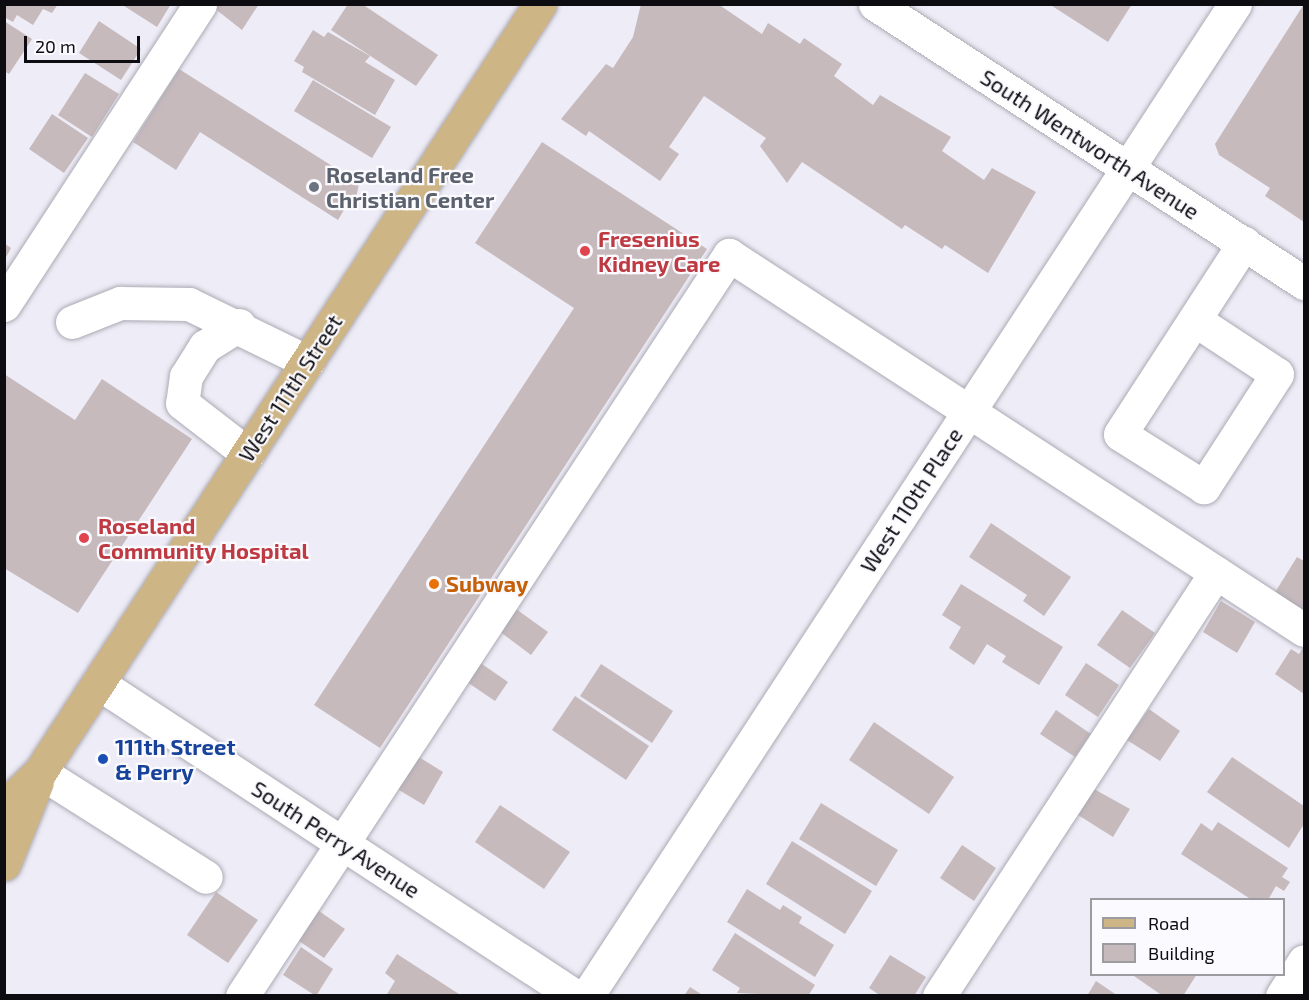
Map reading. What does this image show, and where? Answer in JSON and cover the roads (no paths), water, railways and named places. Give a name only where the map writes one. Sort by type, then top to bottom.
[{"type":"main road","name":"West 111th Street","points":[[4,864],[40,772],[540,4]]},
{"type":"main road","name":"West 111th Street","points":[[4,807],[40,772]]},
{"type":"street","points":[[4,305],[200,4]]},
{"type":"street","name":"West 110th Place","points":[[587,996],[1235,4]]},
{"type":"street","name":"South Wentworth Avenue","points":[[889,8],[1305,283]]},
{"type":"street","points":[[1195,320],[1277,374],[1204,487],[1120,434],[1244,243]]},
{"type":"street","points":[[242,996],[729,255],[1305,630]]},
{"type":"street","points":[[72,322],[120,303],[189,304],[239,325],[308,362]]},
{"type":"street","points":[[239,325],[205,346],[186,376],[182,403],[248,454]]},
{"type":"street","points":[[939,996],[1216,572]]},
{"type":"street","name":"South Perry Avenue","points":[[98,683],[575,996]]},
{"type":"street","points":[[40,772],[206,877]]},
{"type":"street","points":[[1282,996],[1305,962]]},
{"type":"place","name":"Roseland Free Christian Center","points":[[314,187]]},
{"type":"place","name":"Fresenius Kidney Care","points":[[585,251]]},
{"type":"place","name":"Roseland Community Hospital","points":[[84,538]]},
{"type":"place","name":"Subway","points":[[434,584]]},
{"type":"place","name":"111th Street & Perry","points":[[103,759]]}]
